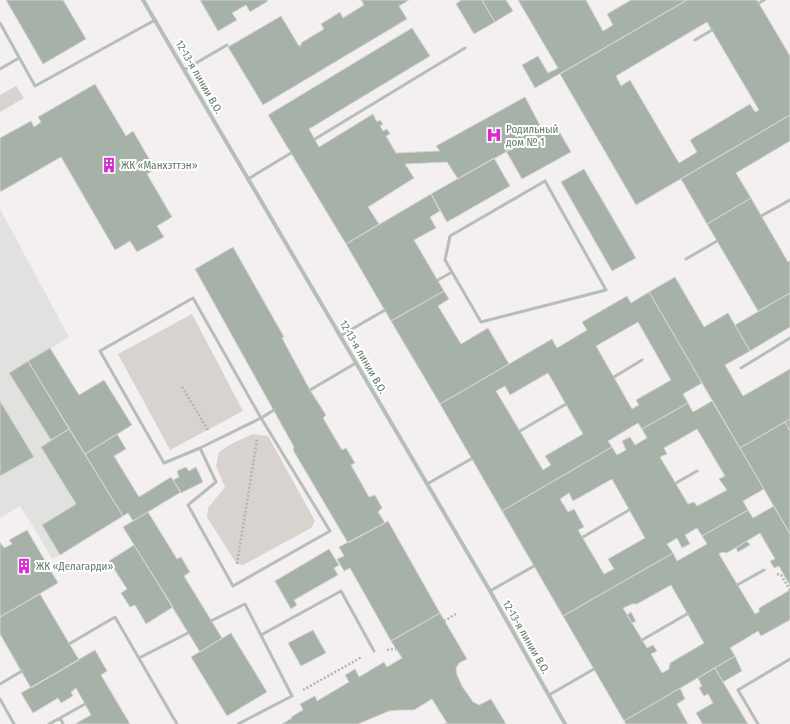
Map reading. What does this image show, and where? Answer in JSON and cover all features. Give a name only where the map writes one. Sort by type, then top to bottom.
[{"type":"street","name":"12-13-я линии В.О.","points":[[143,0],[490,591],[565,724]]},
{"type":"lane","points":[[759,3],[764,0]]},
{"type":"lane","points":[[0,23],[35,86],[155,20]]},
{"type":"lane","points":[[694,40],[712,30]]},
{"type":"lane","points":[[184,70],[227,45]]},
{"type":"lane","points":[[315,139],[465,48]]},
{"type":"lane","points":[[0,69],[19,58]]},
{"type":"lane","points":[[248,179],[291,153]]},
{"type":"lane","points":[[544,181],[606,290],[481,322],[452,272],[445,260],[450,236],[544,181]]},
{"type":"lane","points":[[761,216],[790,200]]},
{"type":"lane","points":[[686,259],[717,241]]},
{"type":"lane","points":[[438,280],[452,272]]},
{"type":"lane","points":[[200,448],[216,482],[188,505],[233,586],[330,531],[261,418],[193,298],[100,351],[164,464],[200,448],[261,418],[274,410]]},
{"type":"lane","points":[[340,336],[385,310]]},
{"type":"lane","points":[[741,368],[790,338]]},
{"type":"lane","points":[[614,377],[642,360]]},
{"type":"lane","points":[[310,390],[356,363]]},
{"type":"lane","points":[[520,431],[566,404]]},
{"type":"lane","points":[[427,484],[472,459]]},
{"type":"lane","points":[[676,483],[697,471]]},
{"type":"lane","points":[[583,537],[629,510]]},
{"type":"lane","points":[[490,591],[534,566]]},
{"type":"lane","points":[[737,585],[764,570]]},
{"type":"lane","points":[[262,636],[341,591],[374,651]]},
{"type":"lane","points":[[211,621],[245,604],[292,696],[238,724]]},
{"type":"lane","points":[[642,640],[687,614]]},
{"type":"lane","points":[[69,644],[115,617],[177,724]]},
{"type":"lane","points":[[139,658],[188,633]]},
{"type":"lane","points":[[758,724],[738,690],[790,659]]},
{"type":"lane","points":[[549,695],[594,669]]},
{"type":"lane","points":[[0,684],[22,671]]},
{"type":"lane","points":[[0,699],[14,724]]},
{"type":"lane","points":[[49,724],[85,704]]},
{"type":"lane","points":[[60,718],[63,724]]},
{"type":"path","points":[[182,387],[214,441]]},
{"type":"path","points":[[233,586],[261,418]]},
{"type":"path","points":[[764,570],[781,575],[790,590]]},
{"type":"path","points":[[444,621],[456,614]]},
{"type":"path","points":[[292,696],[374,651],[396,649]]},
{"type":"shaded area","points":[[16,86],[24,98],[0,112],[0,95]]},
{"type":"shaded area","points":[[0,209],[69,337],[28,362],[123,516],[52,559],[20,506],[0,518]]},
{"type":"shaded area","points":[[192,314],[243,411],[170,450],[118,354]]},
{"type":"shaded area","points":[[253,434],[268,436],[315,521],[311,528],[243,565],[236,563],[207,517],[208,508],[225,487],[216,466],[219,452],[231,444]]},
{"type":"building","points":[[6,0],[63,0],[86,39],[43,64]]},
{"type":"building","points":[[200,0],[268,1],[250,12],[246,5],[232,13],[237,20],[218,31]]},
{"type":"building","points":[[361,0],[409,0],[399,6],[407,19],[263,105],[228,47],[281,16],[299,46],[302,44],[301,43],[324,29],[321,24],[340,12],[343,18],[364,5]]},
{"type":"building","points":[[461,0],[482,0],[495,22],[474,34],[456,4]]},
{"type":"building","points":[[482,0],[506,0],[513,11],[495,22]]},
{"type":"building","points":[[518,0],[586,0],[603,31],[613,25],[607,14],[631,0],[687,0],[535,88],[522,65],[538,56],[548,73],[558,68]]},
{"type":"building","points":[[687,0],[757,0],[790,56],[790,115],[636,205],[560,74]],"holes":[[[707,22],[759,110],[755,112],[750,104],[690,140],[697,152],[679,163],[630,80],[621,86],[616,76]]]},
{"type":"building","name":"Родильный дом № 1","points":[[412,28],[430,56],[309,129],[319,147],[373,114],[377,122],[380,120],[383,124],[380,126],[383,131],[387,129],[390,134],[386,136],[396,153],[440,151],[436,146],[525,97],[543,131],[458,179],[447,162],[405,164],[414,178],[368,207],[379,224],[346,244],[268,115]]},
{"type":"building","name":"ЖК «Манхэттэн»","points":[[95,84],[126,136],[133,131],[155,169],[147,174],[172,217],[157,226],[164,237],[137,252],[130,241],[115,250],[61,157],[0,192],[0,138],[31,121],[34,127],[41,122],[38,117]]},
{"type":"building","points":[[790,115],[790,141],[736,173],[751,198],[707,224],[681,179]]},
{"type":"building","points":[[555,124],[571,152],[522,179],[506,151]]},
{"type":"building","points":[[494,158],[510,186],[447,222],[431,194]]},
{"type":"building","points":[[584,169],[636,258],[612,271],[561,182]]},
{"type":"building","points":[[431,194],[440,211],[430,217],[436,228],[414,240],[444,291],[391,321],[346,244]]},
{"type":"building","points":[[751,198],[788,262],[790,261],[790,293],[758,311],[707,224]]},
{"type":"building","points":[[233,247],[284,337],[282,338],[310,390],[326,415],[323,418],[342,450],[346,448],[355,463],[351,465],[369,497],[375,495],[382,508],[378,512],[385,523],[348,543],[293,450],[294,447],[195,269]]},
{"type":"building","points":[[675,277],[704,327],[728,313],[750,351],[725,365],[743,396],[790,369],[790,419],[740,448],[649,292]]},
{"type":"building","points":[[444,291],[449,299],[438,306],[461,344],[488,328],[509,364],[440,404],[391,321]]},
{"type":"building","points":[[649,292],[702,383],[683,394],[688,403],[642,429],[638,423],[608,441],[612,447],[502,511],[440,404],[552,339],[557,348],[587,330],[582,322],[627,296],[631,303]],"holes":[[[638,322],[671,380],[636,400],[639,405],[632,409],[596,346]],[[548,373],[583,434],[545,456],[551,465],[543,470],[496,391],[505,386],[510,395]]]},
{"type":"building","points":[[790,293],[790,327],[750,351],[735,325]]},
{"type":"building","points":[[50,348],[79,395],[104,380],[132,425],[85,454],[28,361]]},
{"type":"building","points":[[28,361],[69,429],[51,440],[9,373]]},
{"type":"building","points":[[0,401],[34,457],[0,476]]},
{"type":"building","points":[[712,401],[764,489],[743,501],[748,510],[702,536],[697,528],[685,535],[690,544],[682,548],[677,538],[667,544],[673,553],[563,616],[502,511],[612,447],[617,455],[626,450],[622,441],[630,437],[635,445],[647,438],[642,429],[688,403],[693,412]],"holes":[[[697,429],[725,476],[719,479],[727,490],[697,506],[694,502],[688,504],[660,457],[667,454],[664,448]],[[612,479],[645,538],[608,559],[614,569],[604,574],[578,530],[584,527],[574,509],[568,512],[560,499],[569,493],[573,501]]]},
{"type":"building","points":[[790,419],[790,431],[785,422]]},
{"type":"building","points":[[785,422],[790,431],[790,534],[740,448]]},
{"type":"building","points":[[69,429],[123,516],[60,555],[42,525],[76,504],[41,447]]},
{"type":"building","points":[[117,434],[126,449],[114,456],[139,497],[171,477],[181,492],[133,521],[128,513],[123,516],[85,454]]},
{"type":"building","points":[[186,467],[189,471],[196,467],[203,482],[181,493],[173,480],[179,477],[177,471]]},
{"type":"building","points":[[774,506],[790,534],[790,586],[779,566],[774,568],[770,561],[775,559],[760,533],[727,553],[722,552],[719,554],[755,614],[759,612],[759,608],[790,590],[790,620],[761,636],[758,631],[730,648],[735,656],[624,721],[563,616],[673,553],[677,561],[707,544],[702,536],[748,510],[753,518]],"holes":[[[671,585],[704,643],[670,663],[669,669],[662,673],[651,654],[657,651],[653,645],[647,648],[623,608],[632,604],[637,604]]]},
{"type":"building","points":[[148,512],[177,559],[181,557],[190,572],[184,576],[222,638],[200,652],[123,527]]},
{"type":"building","points":[[388,521],[440,613],[391,641],[350,568],[344,571],[337,559],[344,556],[339,547]]},
{"type":"building","name":"ЖК «Делагарди»","points":[[27,530],[58,583],[0,617],[0,542],[4,548],[12,544],[9,540]]},
{"type":"building","points":[[747,541],[750,545],[738,552],[736,548]]},
{"type":"building","points":[[134,545],[173,607],[146,624],[135,605],[130,607],[121,593],[127,589],[109,561]]},
{"type":"building","points":[[329,549],[339,565],[334,568],[338,575],[294,600],[297,605],[291,609],[275,581]]},
{"type":"building","points":[[40,594],[79,660],[31,688],[0,634],[0,617]]},
{"type":"building","points":[[631,612],[636,621],[632,623],[627,615]]},
{"type":"building","points":[[440,613],[467,659],[459,663],[456,668],[457,675],[462,686],[473,702],[479,705],[491,699],[506,724],[444,724],[447,723],[432,699],[414,710],[389,711],[358,724],[282,724],[303,710],[300,704],[315,696],[317,701],[349,682],[345,675],[355,669],[359,677],[384,662],[387,667],[402,658],[391,641]]},
{"type":"building","points":[[313,630],[326,653],[301,666],[288,643]]},
{"type":"building","points":[[231,633],[267,692],[227,716],[191,657]]},
{"type":"building","points":[[95,650],[107,671],[101,675],[130,724],[75,724],[91,715],[76,688],[71,692],[73,696],[61,703],[58,698],[33,713],[21,693]]},
{"type":"building","points":[[735,656],[742,671],[723,682],[715,668]]},
{"type":"building","points":[[715,668],[748,724],[702,724],[696,713],[713,703],[708,694],[704,696],[699,688],[702,686],[698,678]]},
{"type":"building","points":[[680,688],[685,699],[677,704],[688,724],[626,724],[624,721]]},
{"type":"place","name":"Родильный дом № 1","points":[[494,135]]},
{"type":"place","name":"ЖК «Манхэттэн»","points":[[109,165]]},
{"type":"place","name":"ЖК «Делагарди»","points":[[24,566]]}]
